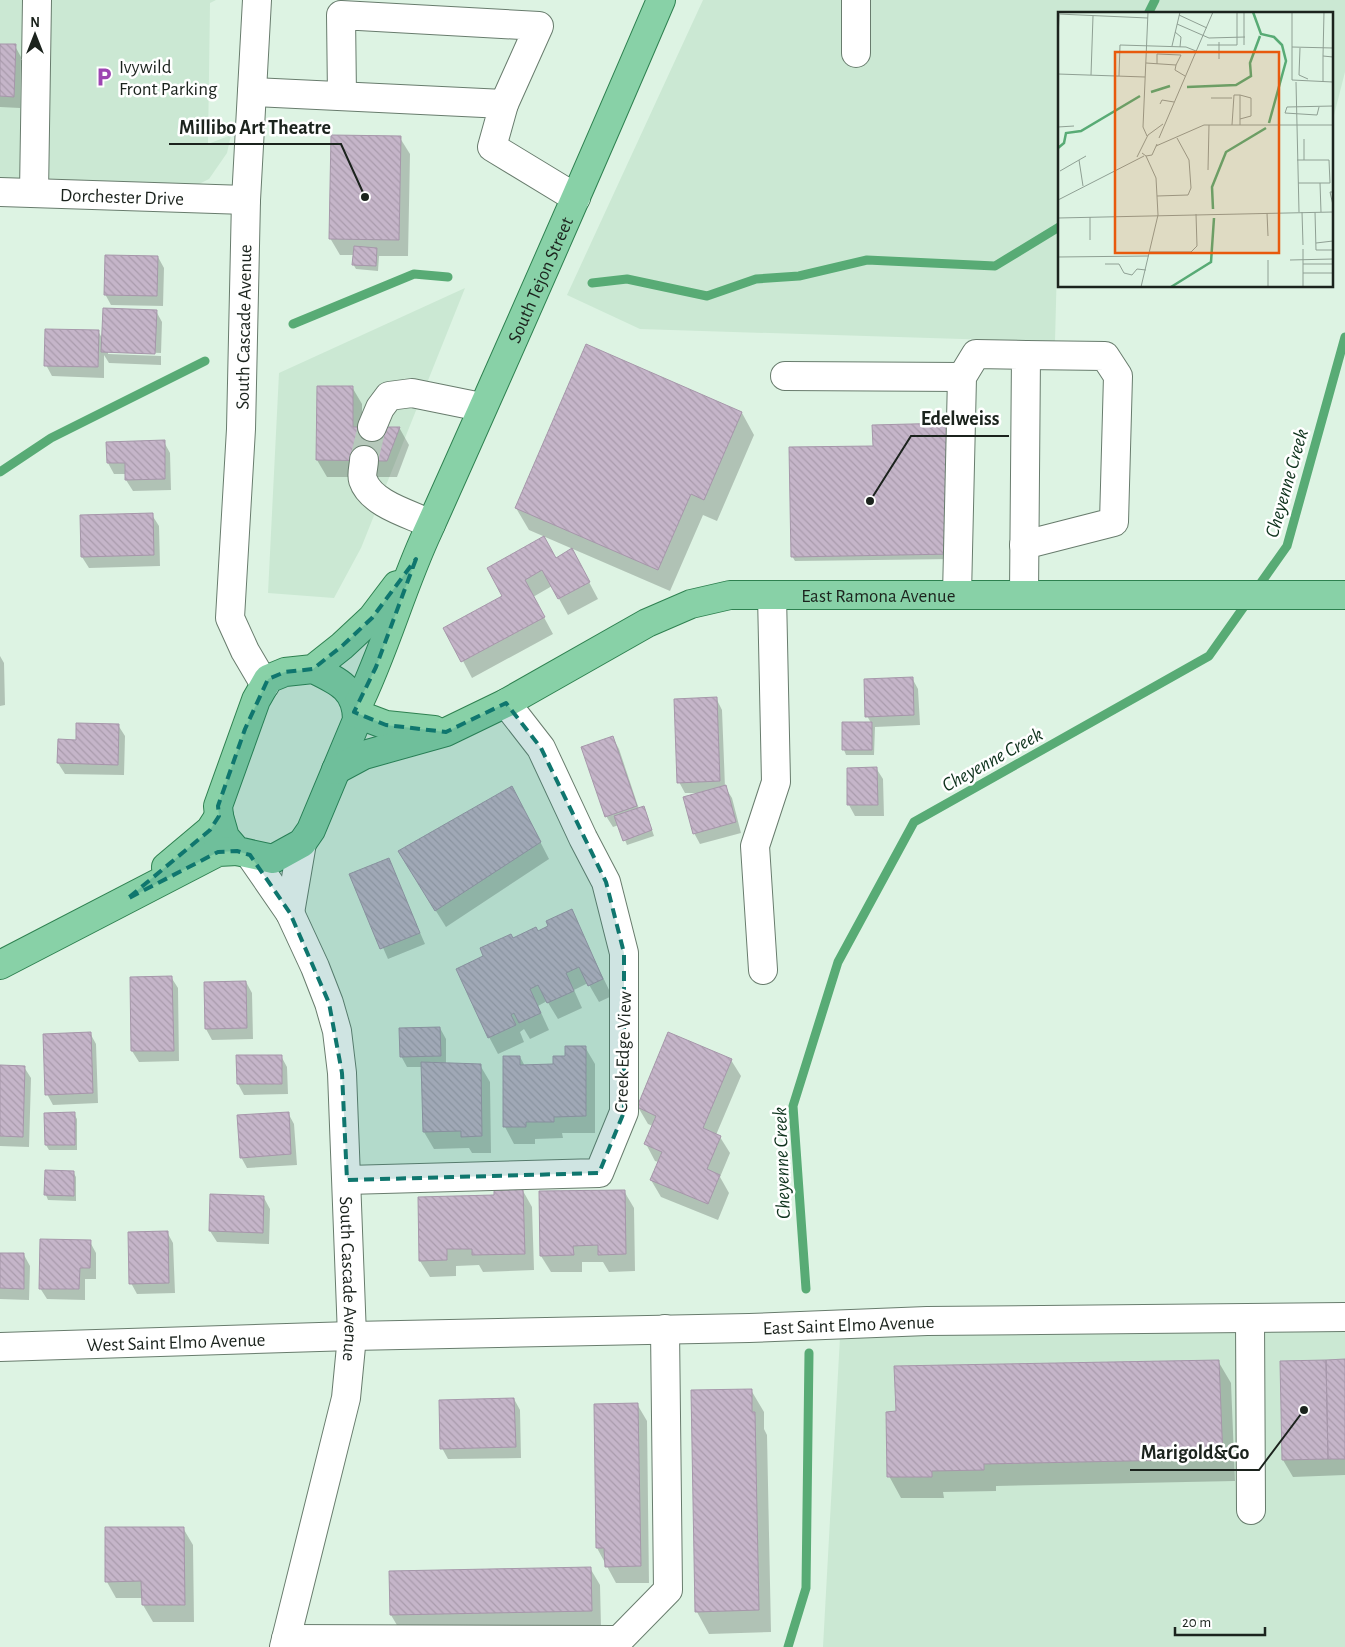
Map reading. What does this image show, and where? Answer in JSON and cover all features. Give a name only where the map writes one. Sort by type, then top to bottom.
[{"type":"main road","name":"South Tejon Street","points":[[416,558],[576,198],[661,0]]},
{"type":"main road","points":[[244,853],[225,837],[218,806],[256,700],[268,679],[285,672],[313,669],[372,618],[416,558]]},
{"type":"main road","points":[[357,710],[376,667],[416,558]]},
{"type":"main road","name":"East Ramona Avenue","points":[[336,770],[364,755],[446,732],[506,703],[647,623],[691,604],[730,595],[1345,594]]},
{"type":"main road","points":[[0,965],[218,852],[244,853],[273,859],[302,843],[323,805],[357,720],[357,710],[351,693],[313,669]]},
{"type":"main road","points":[[357,710],[386,725],[446,732]]},
{"type":"main road","points":[[127,899],[210,830],[219,816]]},
{"type":"street","points":[[34,193],[37,0]]},
{"type":"street","name":"South Cascade Avenue","points":[[256,0],[246,200],[241,429],[230,618],[245,651],[265,685]]},
{"type":"street","points":[[856,0],[856,53]]},
{"type":"street","points":[[342,96],[341,15],[540,26],[504,104],[492,147],[576,198]]},
{"type":"street","points":[[252,92],[504,104]]},
{"type":"street","name":"Dorchester Drive","points":[[0,192],[246,200]]},
{"type":"street","points":[[957,594],[962,377],[976,354],[1105,356],[1118,376],[1114,522],[1024,546]]},
{"type":"street","points":[[1024,594],[1026,355]]},
{"type":"street","points":[[785,376],[962,377]]},
{"type":"street","points":[[372,427],[380,408],[389,396],[412,393],[482,407]]},
{"type":"street","points":[[364,460],[362,478],[368,491],[389,505],[431,524]]},
{"type":"street","points":[[763,970],[755,846],[776,782],[772,594]]},
{"type":"street","name":"Creek Edge View","points":[[347,1180],[599,1173],[624,1112],[624,953],[606,882],[582,838],[541,748],[506,703]]},
{"type":"street","points":[[290,914],[302,843]]},
{"type":"street","name":"South Cascade Avenue","points":[[244,853],[290,914],[320,980],[337,1031],[342,1073],[352,1336],[346,1398],[285,1643]]},
{"type":"street","name":"East Saint Elmo Avenue","points":[[352,1336],[665,1329],[927,1320],[1345,1317]]},
{"type":"street","points":[[1250,1319],[1251,1510]]},
{"type":"street","points":[[285,1643],[619,1640],[668,1590],[665,1329]]},
{"type":"street","name":"West Saint Elmo Avenue","points":[[0,1347],[352,1336]]},
{"type":"highlighted area","points":[[416,559],[376,667],[354,712],[386,725],[446,732],[506,703],[541,748],[606,882],[624,953],[624,1112],[599,1173],[347,1180],[342,1073],[329,1003],[290,913],[250,855],[237,851],[218,852],[127,899],[210,830],[219,816],[218,806],[245,729],[268,679],[285,672],[313,669],[342,646],[372,618]]},
{"type":"shaded area","name":"Ivywild Front Parking","points":[[0,0],[216,0],[210,3],[208,144],[231,135],[227,153],[209,179],[195,186],[0,178]]},
{"type":"shaded area","points":[[703,0],[1345,0],[1345,72],[1332,123],[1332,12],[1058,12],[1058,226],[1055,342],[640,329],[567,295]]},
{"type":"shaded area","points":[[465,288],[361,548],[334,598],[268,593],[279,373]]},
{"type":"shaded area","points":[[1345,1320],[1345,1647],[823,1647],[840,1337]]},
{"type":"building","points":[[0,44],[16,44],[14,97],[0,96]]},
{"type":"building","points":[[331,135],[401,136],[399,240],[329,239]]},
{"type":"building","points":[[354,246],[377,248],[376,266],[352,265]]},
{"type":"building","points":[[105,255],[158,256],[157,296],[104,295]]},
{"type":"building","points":[[103,308],[157,310],[155,354],[101,352]]},
{"type":"building","points":[[45,329],[99,330],[98,367],[44,366]]},
{"type":"building","points":[[586,344],[742,412],[704,500],[691,494],[658,570],[515,508]]},
{"type":"building","points":[[317,386],[353,386],[353,427],[400,427],[387,461],[316,460]]},
{"type":"building","points":[[950,423],[952,554],[791,557],[789,447],[873,446],[872,425]]},
{"type":"building","points":[[165,440],[165,479],[125,480],[125,463],[107,463],[106,442]]},
{"type":"building","points":[[153,513],[154,555],[81,557],[80,515]]},
{"type":"building","points":[[544,536],[556,558],[572,548],[590,582],[558,599],[542,570],[525,580],[545,617],[461,662],[443,628],[502,596],[487,568]]},
{"type":"building","points":[[913,677],[914,715],[865,717],[864,679]]},
{"type":"building","points":[[717,697],[720,781],[677,783],[674,699]]},
{"type":"building","points":[[842,722],[872,722],[872,750],[842,750]]},
{"type":"building","points":[[76,723],[119,724],[118,765],[57,763],[58,739],[76,740]]},
{"type":"building","points":[[613,736],[637,806],[605,817],[581,747]]},
{"type":"building","points":[[877,767],[878,805],[847,805],[847,768]]},
{"type":"building","points":[[726,785],[736,822],[693,834],[683,797]]},
{"type":"building","points":[[512,786],[541,842],[435,911],[398,851]]},
{"type":"building","points":[[644,806],[652,830],[623,841],[614,816]]},
{"type":"building","points":[[389,858],[420,933],[380,949],[349,874]]},
{"type":"building","points":[[572,909],[603,979],[588,986],[579,967],[566,973],[574,991],[547,1003],[538,985],[530,989],[541,1013],[519,1023],[514,1013],[511,1015],[516,1025],[488,1038],[456,969],[483,956],[480,948],[511,934],[513,938],[536,927],[538,931],[548,926],[546,921]]},
{"type":"building","points":[[172,976],[174,1051],[131,1051],[130,977]]},
{"type":"building","points":[[246,981],[247,1028],[205,1029],[204,982]]},
{"type":"building","points":[[440,1027],[441,1056],[400,1057],[399,1028]]},
{"type":"building","points":[[91,1032],[93,1093],[45,1095],[43,1034]]},
{"type":"building","points":[[668,1032],[732,1059],[703,1128],[721,1136],[707,1169],[720,1175],[708,1204],[650,1180],[662,1152],[644,1144],[656,1116],[637,1107]]},
{"type":"building","points":[[565,1046],[586,1046],[586,1116],[554,1117],[554,1122],[526,1122],[526,1127],[503,1127],[503,1056],[520,1056],[520,1065],[553,1064],[553,1056],[565,1056]]},
{"type":"building","points":[[236,1055],[282,1055],[282,1084],[237,1084]]},
{"type":"building","points":[[421,1062],[481,1064],[482,1136],[461,1137],[461,1131],[423,1132]]},
{"type":"building","points":[[0,1065],[25,1066],[23,1137],[0,1136]]},
{"type":"building","points":[[75,1112],[75,1145],[45,1145],[44,1113]]},
{"type":"building","points":[[289,1112],[291,1154],[240,1158],[237,1115]]},
{"type":"building","points":[[45,1170],[74,1171],[74,1196],[44,1195]]},
{"type":"building","points":[[523,1189],[525,1254],[472,1255],[472,1249],[447,1249],[447,1260],[419,1261],[418,1197],[494,1195],[494,1190]]},
{"type":"building","points":[[625,1190],[626,1254],[598,1255],[598,1245],[573,1246],[574,1255],[540,1256],[539,1191]]},
{"type":"building","points":[[210,1194],[264,1196],[263,1233],[209,1231]]},
{"type":"building","points":[[168,1231],[169,1283],[129,1284],[128,1232]]},
{"type":"building","points":[[40,1239],[91,1240],[90,1268],[80,1268],[79,1289],[39,1289]]},
{"type":"building","points":[[0,1253],[24,1253],[24,1289],[0,1288]]},
{"type":"building","points":[[1345,1359],[1345,1459],[1328,1459],[1326,1360]]},
{"type":"building","points":[[1219,1360],[1223,1459],[984,1464],[984,1470],[932,1471],[932,1477],[887,1477],[886,1412],[896,1411],[894,1366]]},
{"type":"building","points":[[1326,1360],[1328,1459],[1282,1460],[1280,1361]]},
{"type":"building","points":[[752,1389],[752,1412],[755,1412],[759,1610],[695,1612],[691,1390]]},
{"type":"building","points":[[514,1398],[516,1447],[440,1449],[439,1400]]},
{"type":"building","points":[[638,1403],[641,1566],[605,1567],[604,1548],[596,1548],[594,1404]]},
{"type":"building","points":[[105,1527],[184,1527],[185,1605],[142,1605],[141,1581],[105,1582]]},
{"type":"building","points":[[591,1567],[592,1611],[390,1615],[389,1571]]},
{"type":"waterway","points":[[1149,12],[1155,0]]},
{"type":"waterway","points":[[592,283],[627,279],[707,296],[756,279],[799,276],[867,260],[995,266],[1058,228]]},
{"type":"waterway","points":[[293,324],[414,274],[448,277]]},
{"type":"waterway","name":"Cheyenne Creek","points":[[806,1289],[793,1106],[838,962],[914,822],[1209,656],[1287,546],[1345,337]]},
{"type":"waterway","points":[[0,472],[51,438],[205,361]]},
{"type":"waterway","name":"Cheyenne Creek","points":[[788,1647],[806,1588],[809,1353]]},
{"type":"tunnel","points":[[364,460],[372,427]]},
{"type":"place","name":"Ivywild Front Parking","points":[[104,77]]},
{"type":"place","name":"Millibo Art Theatre","points":[[365,197]]},
{"type":"place","name":"Edelweiss","points":[[870,501]]},
{"type":"place","name":"Marigold&Go","points":[[1304,1410]]}]
